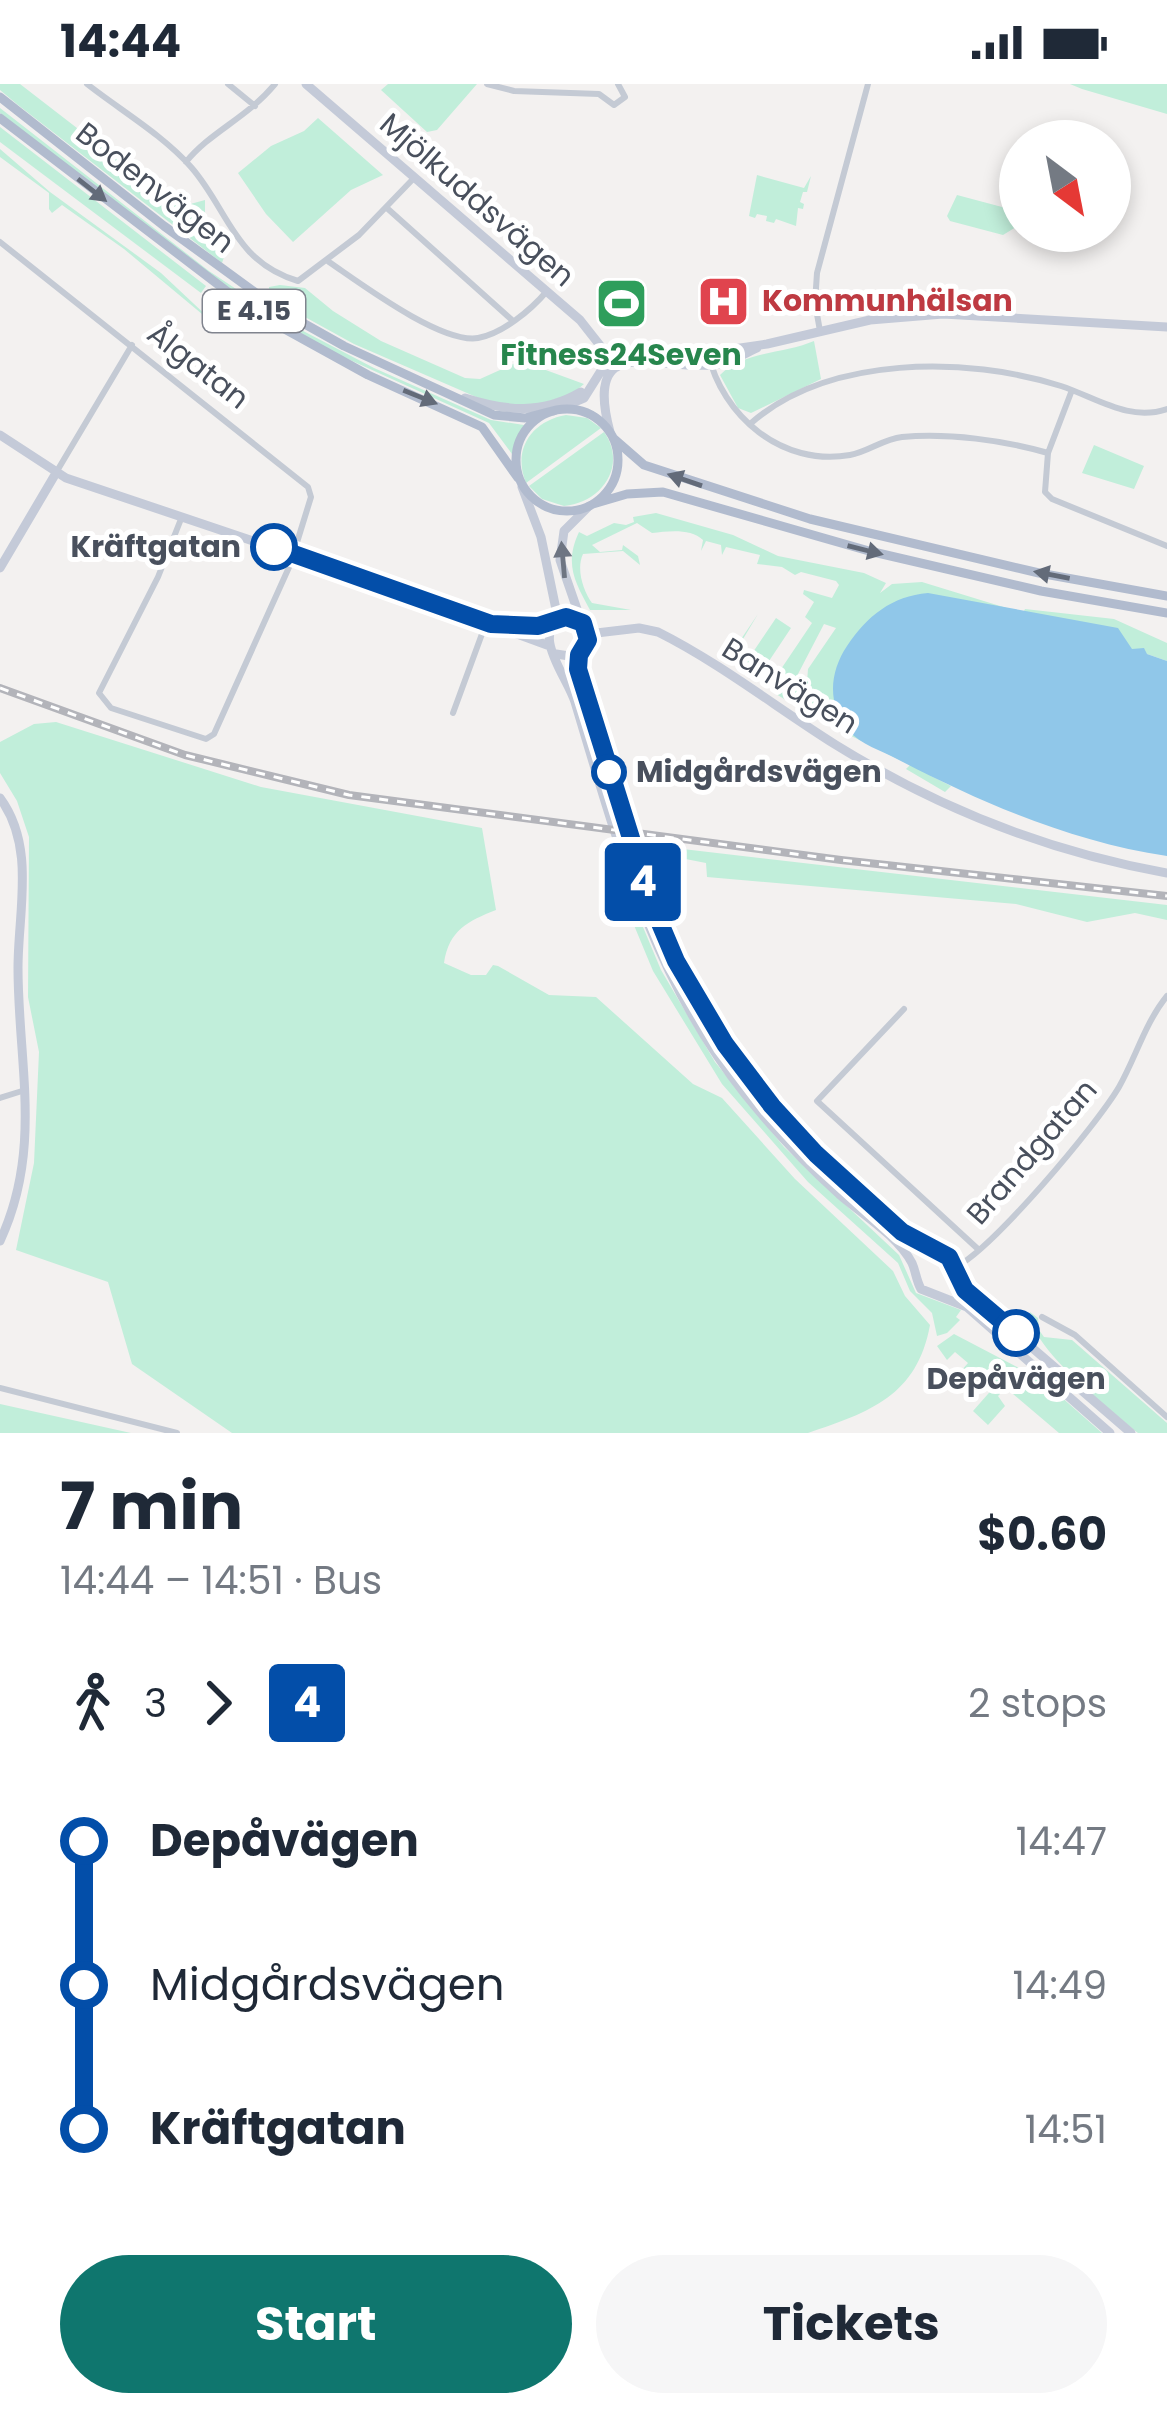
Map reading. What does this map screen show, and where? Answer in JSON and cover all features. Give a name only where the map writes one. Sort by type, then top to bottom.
[{"type":"main road","name":"Bodenvägen","points":[[0,97],[278,309],[344,346],[503,418],[550,412]]},
{"type":"main road","name":"Bodenvägen","points":[[0,118],[254,312],[368,376],[482,427],[520,482]]},
{"type":"main road","points":[[1167,596],[1039,573],[810,519],[644,465],[587,413],[550,412],[536,419],[521,436],[515,454],[520,482],[549,508],[567,512],[627,494],[663,493],[908,561],[1167,613]]},
{"type":"main road","points":[[590,506],[608,491],[616,472],[611,435]]},
{"type":"street","points":[[87,84],[186,162],[241,244],[298,280],[328,261],[388,209],[414,178]]},
{"type":"street","points":[[228,84],[255,106]]},
{"type":"street","points":[[186,162],[255,106],[274,84]]},
{"type":"street","name":"Mjölkuddsvägen","points":[[305,84],[580,320],[614,363]]},
{"type":"street","points":[[488,84],[514,91],[599,94],[610,104],[617,104],[625,94],[618,84]]},
{"type":"street","points":[[599,94],[604,84]]},
{"type":"street","points":[[820,331],[817,273],[868,84]]},
{"type":"street","points":[[388,209],[512,320]]},
{"type":"street","name":"Ålgatan","points":[[0,242],[308,487],[311,497],[294,554]]},
{"type":"street","points":[[328,261],[442,332],[465,338],[482,338],[547,291]]},
{"type":"street","points":[[448,392],[500,409],[524,411],[575,396],[632,350],[675,356],[707,353],[870,320],[943,314],[1167,327]]},
{"type":"street","points":[[614,363],[635,359],[710,366],[767,344]]},
{"type":"street","points":[[0,568],[132,345]]},
{"type":"street","points":[[707,353],[728,403],[749,424],[787,448],[825,456],[854,454],[901,437],[1001,442],[1048,454]]},
{"type":"street","points":[[611,435],[604,394],[614,363]]},
{"type":"street","points":[[749,424],[775,405],[822,385],[898,368],[967,366],[1072,390],[1132,414],[1167,409]]},
{"type":"street","points":[[550,412],[584,398],[598,376]]},
{"type":"street","points":[[1072,390],[1048,454],[1044,487],[1048,497],[1167,546]]},
{"type":"street","points":[[0,435],[56,473],[538,640],[566,658],[579,655],[588,634],[562,573],[560,546],[568,526],[590,506]]},
{"type":"street","points":[[520,482],[542,537],[556,621],[547,637],[572,694],[626,876],[692,1014],[784,1142],[900,1248],[921,1289],[967,1307],[1110,1433]]},
{"type":"street","points":[[183,515],[158,577],[99,690],[109,706],[172,729],[202,739],[214,734],[294,554]]},
{"type":"street","points":[[489,623],[523,627],[569,617],[580,621]]},
{"type":"street","points":[[453,713],[489,623]]},
{"type":"street","name":"Banvägen","points":[[588,634],[635,628],[658,632],[838,746],[935,800],[1047,844],[1167,873]]},
{"type":"street","points":[[579,655],[580,676],[638,867],[676,961],[752,1082],[793,1130],[902,1232],[944,1255],[965,1290],[1131,1433]]},
{"type":"street","points":[[0,798],[14,820],[21,850],[18,973],[26,1090],[18,1192],[0,1241]]},
{"type":"street","name":"Brandgatan","points":[[957,1270],[1101,1115],[1167,996]]},
{"type":"street","points":[[904,1009],[817,1101],[980,1250]]},
{"type":"street","points":[[0,1098],[26,1090]]},
{"type":"street","points":[[915,1274],[925,1256],[944,1255]]},
{"type":"street","points":[[934,1295],[951,1290],[957,1270]]},
{"type":"street","points":[[1042,1317],[1075,1335],[1167,1417]]},
{"type":"street","points":[[0,1388],[177,1433]]},
{"type":"green space","points":[[0,84],[20,84],[174,203],[183,206],[205,200],[205,219],[225,254],[222,263],[18,105],[0,90]]},
{"type":"green space","points":[[388,84],[477,84],[437,130],[427,132],[381,90]]},
{"type":"green space","points":[[1070,84],[1167,84],[1167,114],[1082,89]]},
{"type":"green space","points":[[0,108],[209,271],[286,322],[491,420],[524,425],[512,454],[489,423],[328,350],[224,286],[0,113]]},
{"type":"green space","points":[[318,118],[383,175],[351,190],[293,242],[266,214],[238,173]]},
{"type":"green space","points":[[0,127],[206,286],[201,293],[0,142]]},
{"type":"green space","points":[[0,149],[161,273],[210,319],[203,320],[202,314],[124,249],[62,205],[52,213],[49,193],[0,157]]},
{"type":"green space","points":[[757,175],[804,188],[811,176],[796,226],[776,219],[766,221],[767,216],[749,216]]},
{"type":"green space","points":[[957,195],[999,206],[999,234],[950,221],[947,216]]},
{"type":"green space","points":[[280,285],[305,288],[381,341],[465,378],[480,379],[531,356],[543,369],[584,384],[572,394],[530,407],[490,403],[354,344],[305,317],[269,290]]},
{"type":"green space","points":[[814,341],[821,379],[751,413],[738,408],[720,375],[752,357]]},
{"type":"green space","points":[[566,415],[587,418],[601,428],[526,483],[522,459],[528,438],[543,423]]},
{"type":"green space","points":[[604,432],[611,445],[612,470],[589,498],[564,506],[542,499],[529,486]]},
{"type":"green space","points":[[1094,445],[1144,466],[1134,489],[1082,473]]},
{"type":"green space","points":[[656,513],[733,535],[778,556],[864,573],[886,583],[880,593],[892,584],[922,582],[1023,613],[1025,609],[1114,619],[1167,643],[1167,661],[1147,654],[931,776],[951,786],[945,792],[906,769],[910,765],[829,725],[825,713],[805,708],[808,669],[836,628],[824,624],[798,674],[799,708],[771,691],[777,682],[763,672],[764,667],[752,658],[749,663],[729,650],[758,614],[737,649],[742,658],[749,658],[776,618],[791,628],[765,667],[767,674],[777,675],[812,623],[805,617],[814,602],[804,590],[832,598],[839,585],[836,581],[757,564],[760,555],[726,547],[722,555],[721,545],[706,541],[701,551],[703,540],[692,534],[652,533],[637,523],[592,545],[600,552],[622,550],[623,545],[638,556],[640,565],[623,551],[583,554],[580,566],[592,603],[631,610],[590,610],[572,563],[579,532],[587,536],[614,523],[626,525],[634,522],[633,517]]},
{"type":"green space","points":[[56,722],[261,787],[482,828],[496,910],[461,928],[450,942],[444,963],[471,975],[486,975],[493,965],[498,966],[549,995],[596,997],[693,1084],[722,1098],[795,1179],[893,1271],[905,1296],[930,1325],[924,1349],[902,1385],[870,1408],[808,1433],[232,1433],[132,1364],[108,1282],[16,1250],[34,1163],[39,1052],[28,997],[29,837],[17,801],[0,773],[0,742],[34,724]]},
{"type":"green space","points":[[657,846],[1167,905],[1167,920],[1135,913],[1087,922],[1016,904],[707,877],[706,863],[665,855]]},
{"type":"green space","points":[[617,865],[661,970],[715,1062],[784,1147],[899,1255],[916,1293],[961,1310],[956,1317],[960,1320],[947,1333],[937,1336],[932,1313],[910,1291],[898,1263],[808,1182],[722,1084],[653,971],[614,877],[619,878]]},
{"type":"green space","points":[[1030,1312],[1038,1318],[1044,1337],[1072,1340],[1167,1423],[1167,1433],[1138,1433],[1091,1393],[1042,1342]]},
{"type":"green space","points":[[954,1334],[1042,1380],[1102,1433],[1059,1433],[1006,1388],[998,1396],[1005,1406],[988,1425],[973,1411],[995,1386],[968,1370],[961,1371],[968,1363],[955,1352],[947,1360],[937,1346]]},
{"type":"green space","points":[[0,1404],[131,1433],[0,1433]]},
{"type":"water","points":[[928,593],[1118,628],[1132,649],[1144,648],[1147,654],[1167,661],[1167,856],[1028,819],[929,775],[849,731],[834,700],[841,656],[863,625],[882,609]]},
{"type":"railway","points":[[0,688],[185,755],[349,795],[841,860],[1167,896]]},
{"type":"bus line","name":"4","points":[[274,547],[491,624],[538,626],[566,617],[583,623],[588,640],[579,655],[578,669],[624,824],[651,902],[701,1007],[752,1082],[793,1130],[902,1232],[952,1260],[965,1290],[1016,1333]]},
{"type":"place","name":"Kommunhälsan","points":[[723,301]]},
{"type":"place","name":"Fitness24Seven","points":[[621,303]]},
{"type":"place","name":"Kräftgatan","points":[[274,547]]},
{"type":"place","name":"Midgårdsvägen","points":[[609,772]]},
{"type":"place","name":"Depåvägen","points":[[1016,1333]]}]
